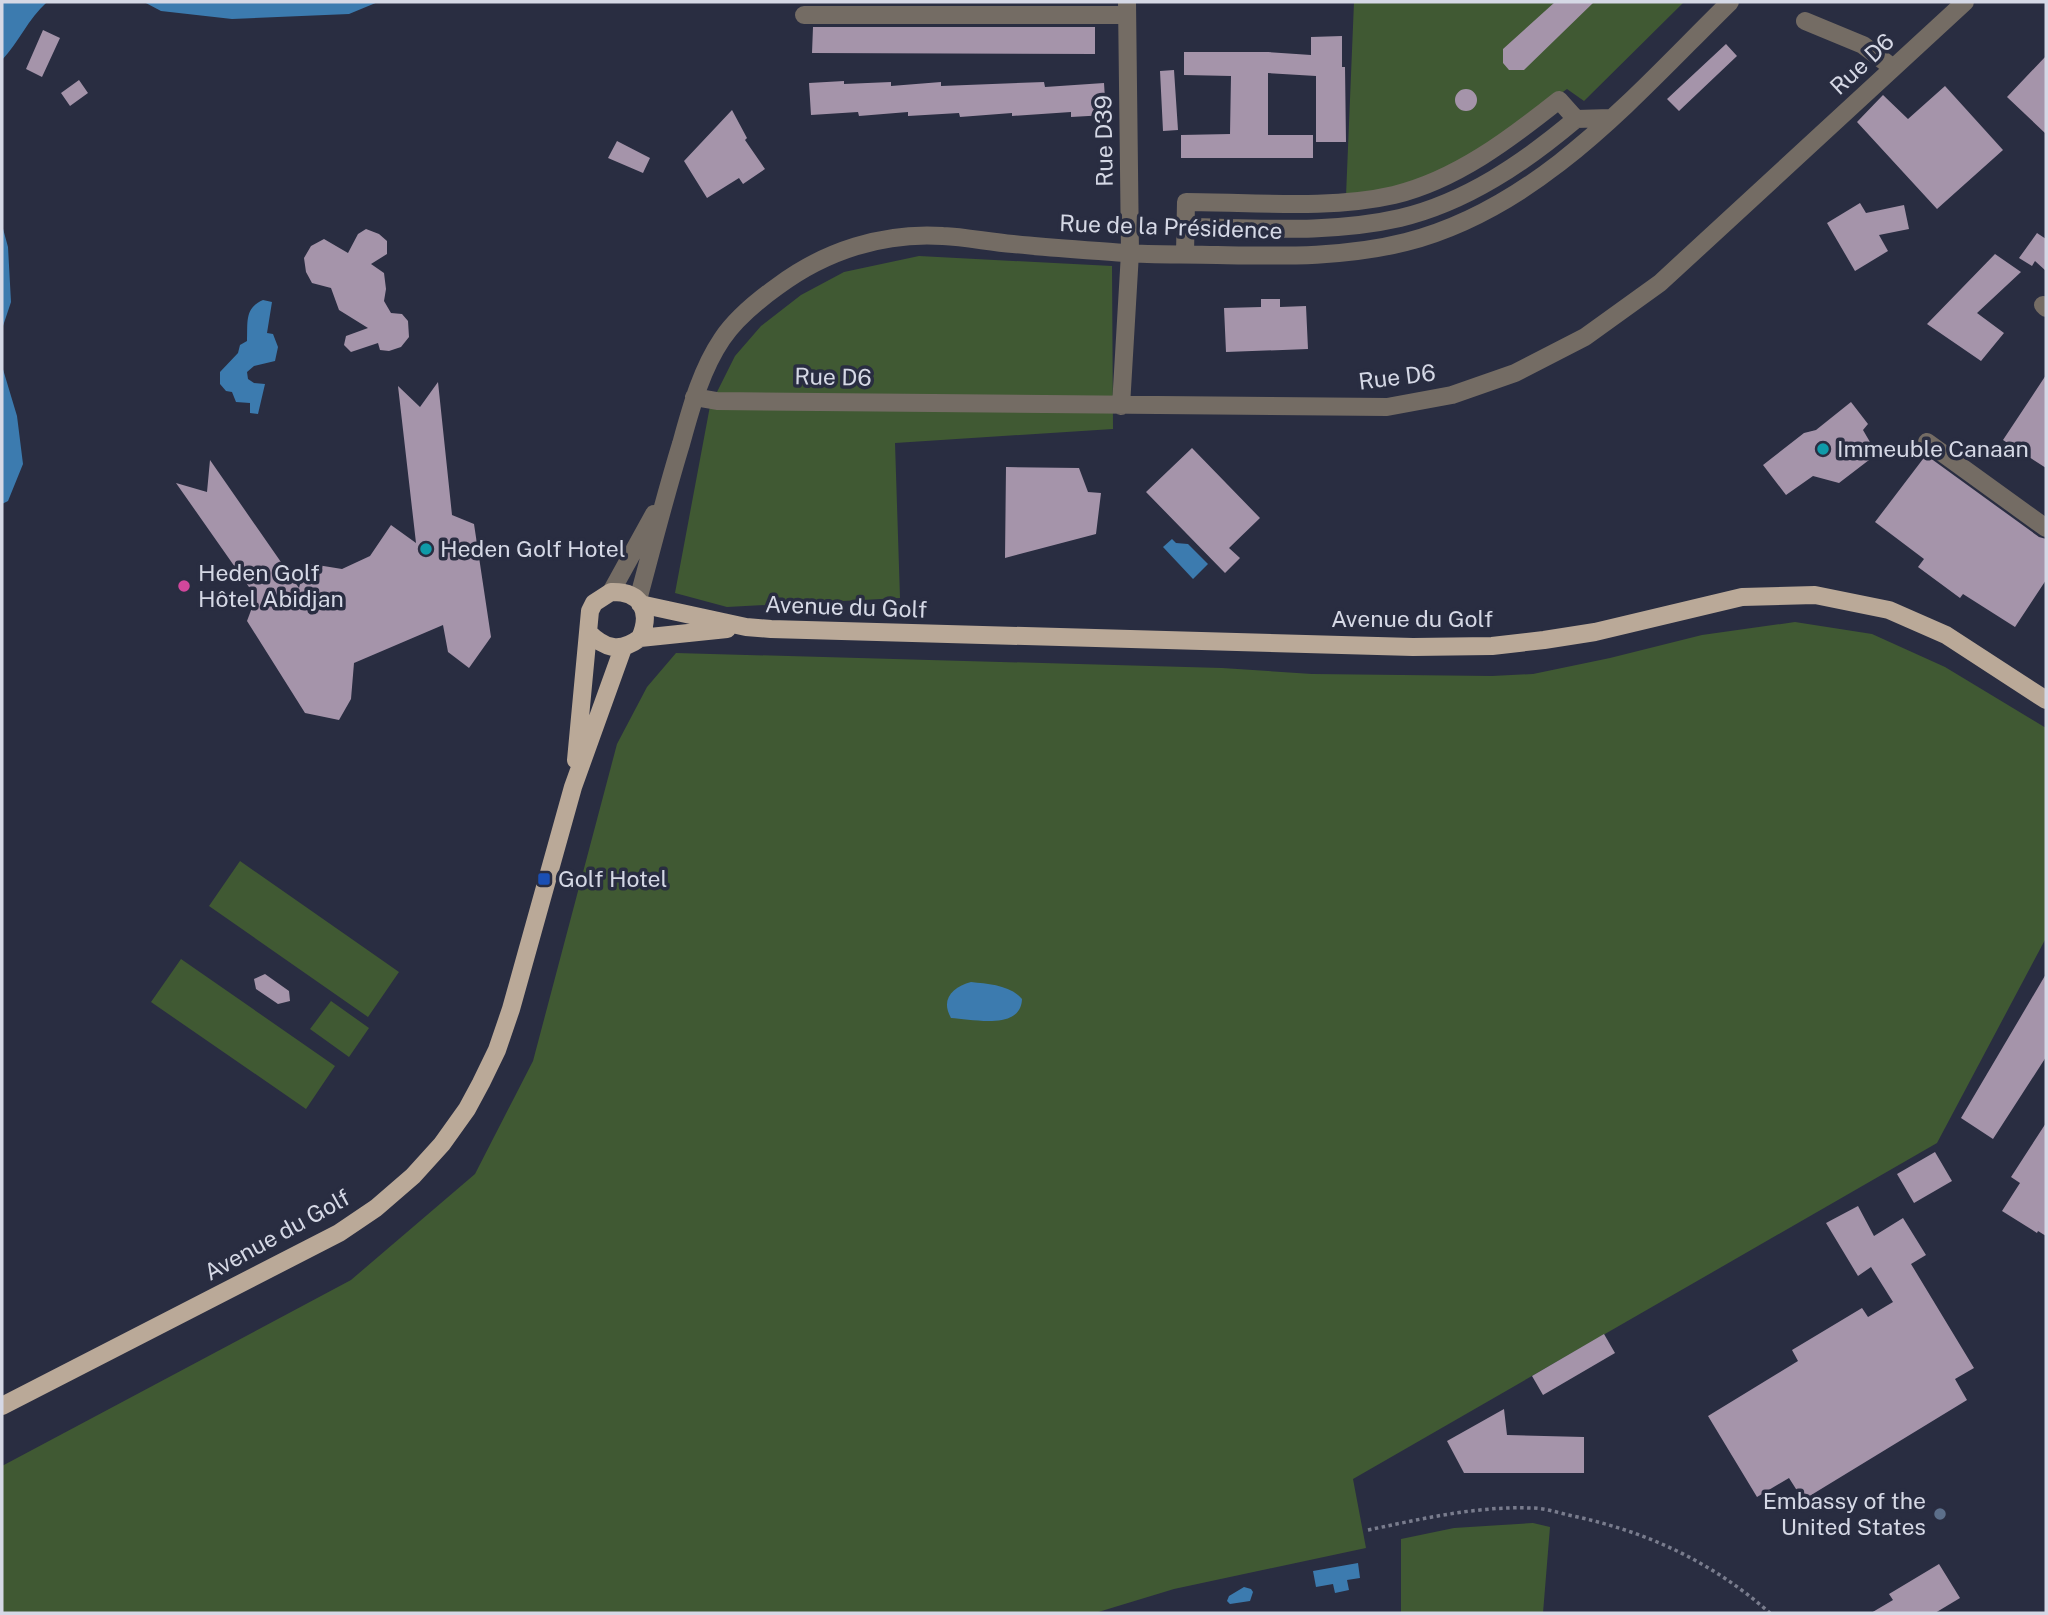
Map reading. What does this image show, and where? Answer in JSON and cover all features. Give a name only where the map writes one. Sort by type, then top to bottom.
[{"type":"main road","name":"Avenue du Golf","points":[[573,788],[590,611],[601,596],[611,592],[630,594],[639,602],[746,627]]},
{"type":"main road","name":"Avenue du Golf","points":[[2,1406],[339,1233],[376,1208],[413,1176],[442,1144],[467,1109],[497,1050],[573,788],[623,648],[640,638],[746,627],[829,632],[1413,647],[1492,646],[1595,632],[1742,597],[1815,594],[1889,610],[1946,635],[2046,700]]},
{"type":"main road","points":[[639,602],[646,618],[640,638]]},
{"type":"main road","points":[[588,632],[604,646],[623,648]]},
{"type":"street","name":"Rue de la Présidence","points":[[639,602],[666,493],[694,397],[722,340],[739,319],[799,271],[833,254],[873,241],[909,236],[942,236],[1130,253],[1303,256],[1352,252],[1407,242],[1454,225],[1496,205],[1536,181],[1611,118],[1730,2]]},
{"type":"street","name":"Rue D6","points":[[694,397],[717,401],[1387,407],[1452,395],[1516,373],[1585,337],[1660,284],[1965,2]]},
{"type":"street","points":[[804,15],[1127,8]]},
{"type":"street","name":"Rue D39","points":[[1121,405],[1130,253],[1127,8]]},
{"type":"street","points":[[1805,21],[1863,45],[1893,68]]},
{"type":"street","points":[[1185,254],[1186,202],[1346,202],[1394,195],[1430,182],[1481,158],[1559,100],[1576,119]]},
{"type":"street","points":[[1186,227],[1306,228],[1349,226],[1401,218],[1442,205],[1493,180],[1545,145],[1576,119],[1611,118]]},
{"type":"street","points":[[1927,442],[2046,528]]},
{"type":"street","name":"Rue de la Présidence","points":[[611,592],[666,493]]},
{"type":"path","points":[[1368,1530],[1452,1513],[1533,1507],[1615,1525],[1686,1553],[1748,1594],[1770,1613]]},
{"type":"green space","points":[[1354,2],[1684,2],[1584,101],[1567,89],[1485,146],[1441,170],[1394,188],[1346,196]]},
{"type":"green space","points":[[919,256],[1112,266],[1113,429],[895,443],[900,598],[727,607],[675,593],[710,406],[735,356],[761,326],[801,295],[844,272]]},
{"type":"green space","points":[[1795,622],[1872,634],[1945,667],[2046,728],[2046,938],[1937,1143],[1353,1479],[1366,1548],[1174,1589],[1095,1613],[2,1613],[2,1466],[351,1280],[475,1174],[533,1061],[617,744],[647,687],[676,653],[1222,668],[1312,674],[1492,676],[1533,674],[1702,635]]},
{"type":"green space","points":[[240,861],[399,972],[368,1017],[209,906]]},
{"type":"green space","points":[[181,959],[335,1066],[306,1109],[151,1002]]},
{"type":"green space","points":[[331,1001],[369,1028],[349,1057],[310,1029]]},
{"type":"green space","points":[[1533,1523],[1550,1527],[1543,1613],[1401,1613],[1401,1539],[1454,1528]]},
{"type":"water","points":[[2,2],[47,2],[2,60]]},
{"type":"water","points":[[144,2],[378,2],[349,14],[232,19],[161,11]]},
{"type":"water","points":[[2,225],[8,247],[11,302],[2,329]]},
{"type":"water","points":[[263,300],[272,302],[267,333],[273,334],[278,347],[275,361],[254,366],[247,372],[248,379],[254,383],[265,384],[258,414],[250,413],[250,403],[236,402],[232,392],[226,391],[220,384],[220,372],[238,353],[240,345],[247,341],[250,312]]},
{"type":"water","points":[[2,366],[17,416],[23,464],[8,501],[2,504]]},
{"type":"water","points":[[1172,539],[1176,543],[1188,544],[1208,564],[1193,579],[1163,547]]},
{"type":"water","points":[[971,982],[1012,991],[1022,999],[1020,1009],[1013,1016],[994,1021],[951,1018],[947,1005],[950,995]]},
{"type":"water","points":[[1358,1563],[1360,1578],[1347,1580],[1349,1590],[1335,1593],[1333,1584],[1316,1587],[1313,1571]]},
{"type":"water","points":[[1244,1587],[1253,1592],[1250,1601],[1230,1604],[1227,1601],[1229,1596]]},
{"type":"building","points":[[1555,2],[1594,2],[1524,70],[1509,70],[1503,63],[1503,49]]},
{"type":"building","points":[[813,27],[1095,27],[1095,54],[812,53]]},
{"type":"building","points":[[43,30],[60,38],[42,77],[26,69]]},
{"type":"building","points":[[1342,36],[1346,142],[1316,142],[1316,76],[1268,73],[1268,135],[1313,135],[1313,158],[1181,158],[1181,135],[1230,134],[1231,76],[1184,75],[1184,52],[1311,55],[1311,37]]},
{"type":"building","points":[[1726,44],[1737,56],[1679,111],[1667,99]]},
{"type":"building","points":[[2046,56],[2046,134],[2007,97]]},
{"type":"building","points":[[1174,70],[1178,130],[1163,131],[1160,71]]},
{"type":"building","points":[[79,80],[88,93],[70,106],[61,93]]},
{"type":"building","points":[[844,81],[844,84],[891,82],[891,86],[941,82],[941,86],[1044,82],[1045,87],[1104,83],[1106,115],[1071,117],[1071,112],[960,117],[959,113],[908,116],[908,112],[859,116],[858,112],[811,115],[809,83]]},
{"type":"building","points":[[1945,86],[2003,150],[1937,209],[1857,122],[1883,95],[1908,119]]},
{"type":"building","points":[[1466,89],[1474,92],[1477,100],[1474,108],[1466,111],[1458,108],[1455,100],[1458,92]]},
{"type":"building","points":[[732,110],[747,138],[745,140],[765,169],[743,184],[739,178],[707,198],[684,161]]},
{"type":"building","points":[[617,141],[650,158],[643,173],[608,158]]},
{"type":"building","points":[[1860,203],[1866,213],[1904,205],[1909,229],[1879,235],[1888,251],[1855,271],[1827,223]]},
{"type":"building","points":[[366,229],[379,234],[387,241],[387,254],[371,264],[384,273],[384,301],[391,313],[402,314],[408,321],[409,337],[401,347],[389,351],[380,350],[378,343],[351,352],[344,345],[346,336],[368,328],[339,310],[331,288],[312,283],[306,272],[304,258],[311,246],[324,239],[348,253],[358,234]]},
{"type":"building","points":[[2037,233],[2046,239],[2046,271],[2035,261],[2032,266],[2019,258]]},
{"type":"building","points":[[1995,254],[2021,272],[1977,313],[2004,333],[1981,361],[1927,324]]},
{"type":"building","points":[[1261,299],[1280,299],[1280,307],[1306,306],[1308,349],[1226,352],[1224,308],[1261,307]]},
{"type":"building","points":[[2046,375],[2046,468],[2003,440]]},
{"type":"building","name":"Heden Golf Hotel","points":[[438,382],[452,515],[474,524],[491,637],[469,668],[448,652],[443,625],[354,663],[351,699],[339,720],[305,713],[247,621],[256,597],[176,483],[207,492],[210,460],[299,588],[305,563],[342,569],[370,556],[391,525],[416,543],[398,386],[420,407]]},
{"type":"building","name":"Immeuble Canaan","points":[[1851,402],[1868,424],[1863,430],[1870,442],[1862,450],[1869,460],[1839,483],[1813,476],[1786,495],[1763,465],[1804,433],[1816,430]]},
{"type":"building","points":[[1192,448],[1260,518],[1229,548],[1240,558],[1225,573],[1146,492]]},
{"type":"building","points":[[1926,455],[2039,537],[2046,539],[2046,580],[2015,627],[1963,594],[1960,598],[1918,567],[1924,559],[1875,522]]},
{"type":"building","points":[[1006,467],[1079,468],[1088,492],[1101,493],[1096,534],[1005,558]]},
{"type":"building","points":[[265,974],[289,991],[290,1001],[278,1004],[256,989],[254,979]]},
{"type":"building","points":[[2046,974],[2046,1057],[1993,1139],[1961,1118]]},
{"type":"building","points":[[2046,1123],[2046,1236],[2002,1211],[2020,1183],[2011,1177]]},
{"type":"building","points":[[1935,1152],[1952,1181],[1914,1203],[1897,1174]]},
{"type":"building","points":[[1858,1206],[1874,1236],[1903,1218],[1926,1255],[1911,1264],[1974,1368],[1955,1379],[1967,1400],[1803,1500],[1789,1478],[1757,1497],[1708,1416],[1798,1361],[1792,1350],[1862,1308],[1868,1317],[1893,1302],[1871,1267],[1858,1276],[1826,1223]]},
{"type":"building","points":[[1604,1334],[1615,1353],[1543,1395],[1532,1376]]},
{"type":"building","points":[[1504,1409],[1507,1435],[1584,1437],[1584,1473],[1464,1473],[1447,1441]]},
{"type":"building","points":[[1939,1564],[1960,1598],[1935,1613],[1871,1613],[1893,1600],[1889,1594]]},
{"type":"place","name":"Immeuble Canaan","points":[[1823,449]]},
{"type":"place","name":"Heden Golf Hotel","points":[[426,549]]},
{"type":"place","name":"Heden Golf Hôtel Abidjan","points":[[184,586]]},
{"type":"place","name":"Golf Hotel","points":[[544,879]]},
{"type":"place","name":"Embassy of the United States","points":[[1940,1514]]}]
